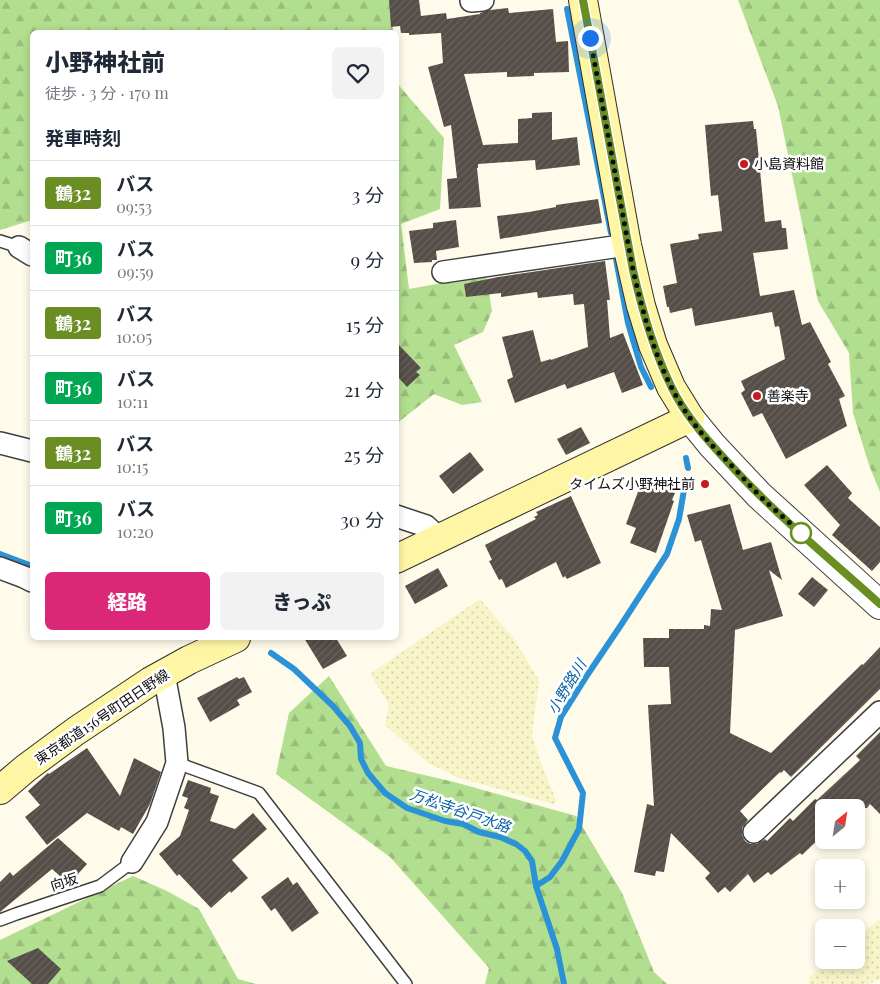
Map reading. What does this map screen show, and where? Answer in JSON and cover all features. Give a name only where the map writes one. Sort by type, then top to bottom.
[{"type":"main road","points":[[399,558],[690,418],[671,387],[653,345],[641,306],[627,245],[583,0]]},
{"type":"main road","name":"東京都道156号町田日野線","points":[[0,790],[76,731],[144,685],[232,640]]},
{"type":"street","points":[[443,272],[627,245]]},
{"type":"street","points":[[690,418],[712,445],[759,495],[880,604]]},
{"type":"street","points":[[0,443],[30,450]]},
{"type":"street","points":[[399,520],[426,526],[439,538]]},
{"type":"street","points":[[0,568],[30,580]]},
{"type":"street","points":[[132,862],[157,822],[177,764],[174,728],[164,674]]},
{"type":"street","points":[[754,832],[880,712]]},
{"type":"lane","points":[[177,764],[259,793],[406,984]]},
{"type":"lane","name":"向坂","points":[[0,920],[100,886],[132,862]]},
{"type":"shaded area","points":[[480,599],[512,636],[539,680],[532,735],[557,802],[553,804],[459,778],[428,763],[385,725],[389,704],[370,674]]},
{"type":"shaded area","points":[[880,920],[880,979],[869,984],[809,984],[809,977],[819,969],[865,969],[865,931]]},
{"type":"green space","points":[[0,0],[392,0],[393,30],[30,30],[30,222],[0,230]]},
{"type":"green space","points":[[738,0],[880,0],[880,492],[869,465],[853,413],[849,353],[818,301],[778,106]]},
{"type":"green space","points":[[399,86],[444,138],[440,209],[401,224],[409,289],[486,275],[492,311],[483,332],[454,345],[482,402],[462,405],[434,394],[399,422]]},
{"type":"green space","points":[[329,676],[386,766],[454,782],[576,816],[622,893],[654,972],[667,984],[485,984],[489,968],[390,857],[276,774],[289,713]]},
{"type":"green space","points":[[133,876],[167,891],[199,909],[238,979],[256,984],[0,984],[0,940]]},
{"type":"building","points":[[389,0],[419,0],[421,16],[446,13],[447,19],[508,8],[509,13],[553,9],[556,42],[568,41],[569,72],[534,73],[534,76],[507,77],[507,72],[464,74],[483,145],[518,143],[518,119],[532,118],[532,113],[552,112],[552,140],[577,137],[580,165],[536,170],[535,160],[478,164],[481,207],[449,209],[447,179],[457,178],[451,125],[444,127],[428,67],[443,63],[441,33],[409,35],[409,33],[401,33],[400,26],[391,27]]},
{"type":"building","points":[[753,121],[754,129],[756,129],[765,222],[781,220],[782,228],[786,228],[788,249],[753,253],[760,296],[794,290],[802,325],[810,322],[831,362],[828,364],[845,396],[839,399],[847,426],[786,459],[762,413],[753,417],[741,393],[745,390],[741,381],[785,359],[779,326],[775,327],[772,312],[695,326],[692,308],[670,313],[663,286],[677,283],[670,244],[699,239],[698,234],[722,231],[718,195],[711,196],[705,125]]},
{"type":"building","points":[[598,199],[602,223],[500,239],[497,216]]},
{"type":"building","points":[[456,220],[459,247],[436,251],[437,260],[432,260],[432,262],[414,263],[409,231],[433,228],[433,223]]},
{"type":"building","points":[[605,261],[610,300],[607,300],[610,338],[623,333],[643,385],[622,393],[614,372],[567,389],[565,384],[515,403],[507,380],[513,377],[502,337],[533,330],[541,362],[588,347],[584,304],[574,305],[573,294],[538,298],[537,292],[501,297],[501,293],[466,297],[464,284]]},
{"type":"building","points":[[399,345],[421,368],[416,372],[420,375],[407,387],[399,378]]},
{"type":"building","points":[[581,427],[590,443],[566,455],[557,439]]},
{"type":"building","points":[[470,452],[484,470],[453,494],[439,476]]},
{"type":"building","points":[[827,465],[852,493],[848,498],[880,527],[880,562],[872,571],[832,535],[840,525],[804,485]]},
{"type":"building","points":[[642,481],[675,493],[656,553],[630,543],[636,528],[626,524]]},
{"type":"building","points":[[571,496],[601,563],[567,579],[565,576],[563,578],[556,562],[506,588],[502,579],[499,580],[489,561],[492,560],[485,545],[536,519],[534,517],[538,515],[536,512]]},
{"type":"building","points":[[730,504],[743,550],[771,542],[782,580],[769,570],[783,616],[735,630],[730,733],[771,753],[880,647],[880,689],[791,777],[784,770],[780,772],[740,811],[748,820],[742,828],[742,835],[745,841],[750,844],[757,844],[765,839],[767,841],[790,818],[793,821],[815,799],[815,843],[802,855],[800,853],[771,875],[768,872],[754,883],[748,874],[730,892],[725,887],[718,893],[705,878],[710,873],[671,833],[664,872],[656,871],[655,876],[634,872],[647,804],[654,806],[648,705],[671,704],[669,667],[644,667],[643,638],[669,638],[669,629],[704,629],[704,625],[710,626],[711,609],[722,610],[701,540],[695,542],[687,515]]},
{"type":"building","points":[[438,568],[448,586],[415,604],[405,586]]},
{"type":"building","points":[[812,577],[828,590],[814,607],[798,594]]},
{"type":"building","points":[[305,640],[337,640],[347,656],[323,669]]},
{"type":"building","points":[[237,677],[239,679],[244,677],[252,692],[237,700],[240,705],[210,722],[197,698]]},
{"type":"building","points":[[880,732],[880,814],[870,804],[865,808],[865,799],[818,799],[860,760],[856,756]]},
{"type":"building","points":[[87,748],[120,796],[134,758],[161,772],[150,804],[133,834],[121,827],[119,831],[87,813],[47,845],[25,817],[40,805],[28,791],[48,773]]},
{"type":"building","points":[[188,780],[211,788],[210,793],[219,796],[210,821],[235,829],[253,813],[267,829],[232,860],[248,878],[211,908],[179,874],[177,876],[159,854],[180,836],[189,810],[184,808],[188,798],[182,796]]},
{"type":"building","points":[[58,838],[87,864],[69,884],[52,869],[0,912],[0,882],[10,872],[13,876]]},
{"type":"building","points":[[288,877],[293,885],[297,882],[319,913],[292,932],[275,908],[271,911],[261,897]]},
{"type":"building","points":[[38,948],[61,969],[48,984],[32,984],[7,961]]},
{"type":"waterway","name":"小野路川","points":[[567,9],[611,233]]},
{"type":"waterway","name":"小野路川","points":[[616,259],[628,323],[641,367],[651,387]]},
{"type":"waterway","name":"小野路川","points":[[686,458],[688,468]]},
{"type":"waterway","name":"小野路川","points":[[564,984],[557,949],[536,886],[550,877],[562,861],[579,829],[583,793],[555,738],[561,717],[667,554],[679,519],[684,490]]},
{"type":"waterway","name":"万松寺谷戸水路","points":[[0,554],[30,565]]},
{"type":"waterway","name":"万松寺谷戸水路","points":[[271,653],[294,669],[333,706],[350,726],[360,743],[361,759],[368,773],[385,793],[407,808],[445,821],[463,824],[479,832],[500,837],[516,844],[525,851],[532,861],[536,886]]},
{"type":"bus line","name":"鶴32","points":[[583,0],[624,226],[641,306],[653,345],[671,387],[690,418],[712,445],[759,495],[880,604]]},
{"type":"place","name":"小島資料館","points":[[744,164]]},
{"type":"place","name":"善楽寺","points":[[757,396]]},
{"type":"place","name":"タイムズ小野神社前","points":[[705,484]]},
{"type":"route","points":[[590,38],[633,270],[641,306],[653,345],[671,387],[690,418],[712,445],[759,495],[801,533]]}]
